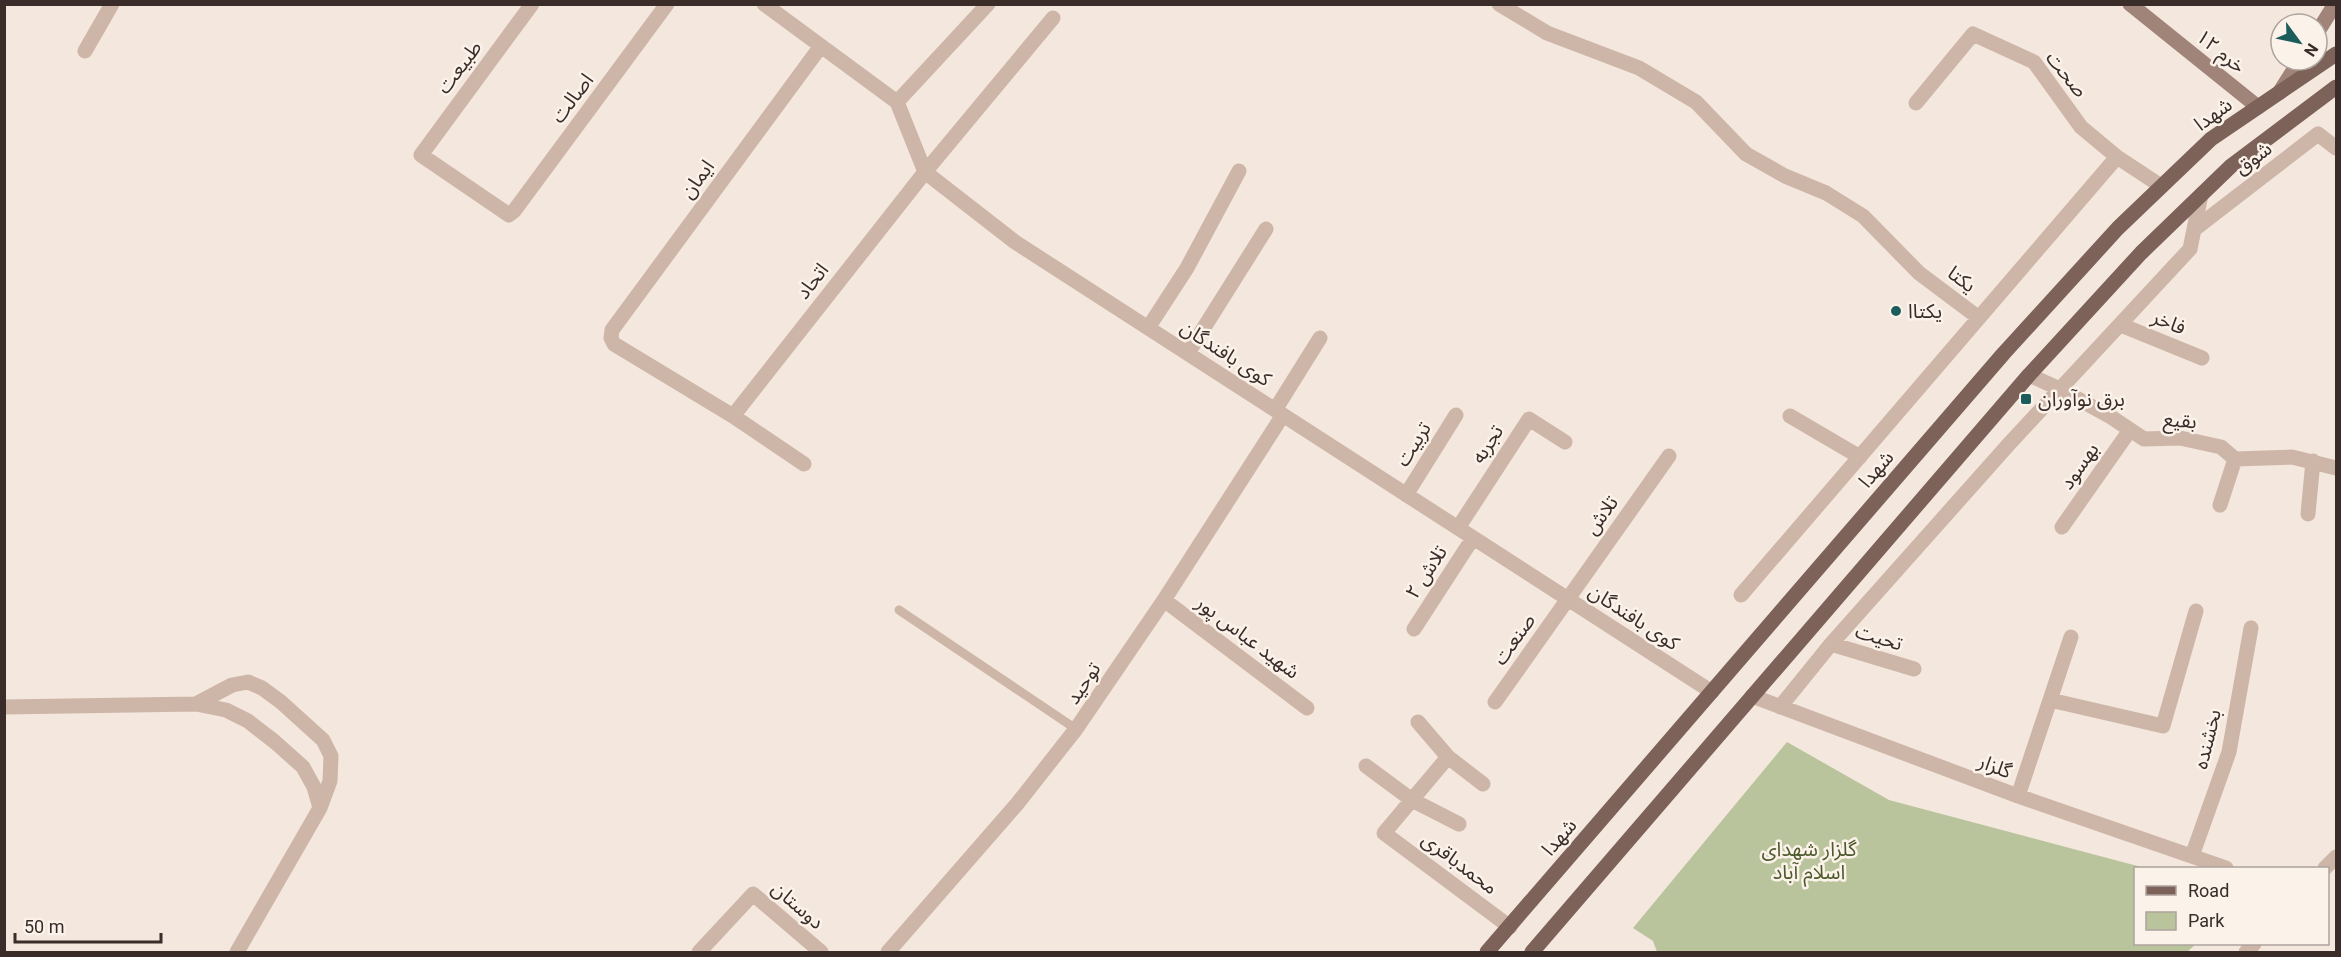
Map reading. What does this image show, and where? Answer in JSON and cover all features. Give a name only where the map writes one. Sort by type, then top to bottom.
[{"type":"main road","name":"شهدا","points":[[1487,952],[2004,353],[2118,228],[2211,139],[2336,55]]},
{"type":"main road","points":[[1532,952],[2029,375],[2141,253],[2231,166],[2337,87]]},
{"type":"street","points":[[85,51],[112,4]]},
{"type":"street","name":"طبیعت","points":[[509,215],[421,155],[532,4]]},
{"type":"street","name":"اصالت","points":[[509,215],[667,4]]},
{"type":"street","points":[[897,102],[988,4]]},
{"type":"street","name":"یکتا","points":[[1500,4],[1547,33],[1639,68],[1696,102],[1746,154],[1785,176],[1826,193],[1863,216],[1919,273],[1979,318]]},
{"type":"street","name":"خرم ۱۲","points":[[2130,4],[2258,107]]},
{"type":"street","points":[[765,5],[897,102],[924,172]]},
{"type":"street","name":"اتحاد","points":[[733,416],[924,172],[1053,18]]},
{"type":"street","name":"صحت","points":[[1916,103],[1973,34],[2034,62],[2081,127],[2117,157],[2162,186]]},
{"type":"street","name":"ایمان","points":[[733,416],[614,344],[611,338],[612,330],[821,46]]},
{"type":"street","points":[[2278,93],[2292,72]]},
{"type":"street","name":"شوق","points":[[2196,228],[2318,134],[2337,148]]},
{"type":"street","points":[[1741,595],[2117,157]]},
{"type":"street","points":[[1148,328],[1187,268],[1239,171]]},
{"type":"street","name":"کوی بافندگان","points":[[924,172],[1016,242],[1712,692]]},
{"type":"street","points":[[1780,707],[1831,644],[2060,389],[2190,249],[2201,195]]},
{"type":"street","points":[[1188,353],[1266,229]]},
{"type":"street","name":"فاخر","points":[[2121,325],[2202,358]]},
{"type":"street","name":"توحید","points":[[888,952],[1017,804],[1076,729],[1164,600],[1279,412],[1320,338]]},
{"type":"street","name":"بقیع","points":[[2029,375],[2060,389],[2144,439],[2180,438],[2221,447],[2235,459]]},
{"type":"street","name":"تربیت","points":[[1406,495],[1456,415]]},
{"type":"street","points":[[733,416],[804,464]]},
{"type":"street","points":[[1790,416],[1860,457]]},
{"type":"street","name":"تجربه","points":[[1458,528],[1529,419],[1565,442]]},
{"type":"street","name":"بهسود","points":[[2062,527],[2130,430]]},
{"type":"street","name":"تلاش","points":[[1567,599],[1669,456]]},
{"type":"street","points":[[2220,505],[2235,459],[2292,457],[2337,468]]},
{"type":"street","points":[[2308,514],[2313,461]]},
{"type":"street","name":"تلاش ۲","points":[[1414,629],[1473,538]]},
{"type":"street","name":"صنعت","points":[[1495,702],[1567,599]]},
{"type":"street","name":"شهید عباس پور","points":[[1164,600],[1307,708]]},
{"type":"street","points":[[2049,700],[2163,726],[2196,611]]},
{"type":"street","name":"بخشنده","points":[[2192,856],[2229,752],[2251,628]]},
{"type":"street","points":[[2018,796],[2071,637]]},
{"type":"street","name":"تحیت","points":[[1831,644],[1914,669]]},
{"type":"street","points":[[196,704],[232,685],[248,682],[262,688],[280,702],[323,740],[332,756],[330,781],[320,808],[237,952]]},
{"type":"street","name":"گلزار","points":[[1752,696],[2018,796],[2223,867]]},
{"type":"street","points":[[4,707],[196,704],[226,710],[248,721],[303,767],[314,787],[320,808]]},
{"type":"street","points":[[1418,722],[1448,757],[1483,784]]},
{"type":"street","points":[[1412,800],[1448,757]]},
{"type":"street","points":[[1366,766],[1412,800],[1459,824]]},
{"type":"street","name":"محمدباقری","points":[[1412,800],[1384,834],[1510,927]]},
{"type":"street","name":"دوستان","points":[[699,952],[753,894],[821,952]]},
{"type":"lane","points":[[899,610],[1076,729]]},
{"type":"green space","name":"گلزار شهدای اسلام آباد","points":[[1787,742],[1889,800],[2141,867],[2134,867],[2134,945],[2195,945],[2187,952],[1657,952],[1653,941],[1633,928]]},
{"type":"place","name":"یکتاا","points":[[1896,311]]},
{"type":"place","name":"برق نوآوران","points":[[2026,399]]}]
